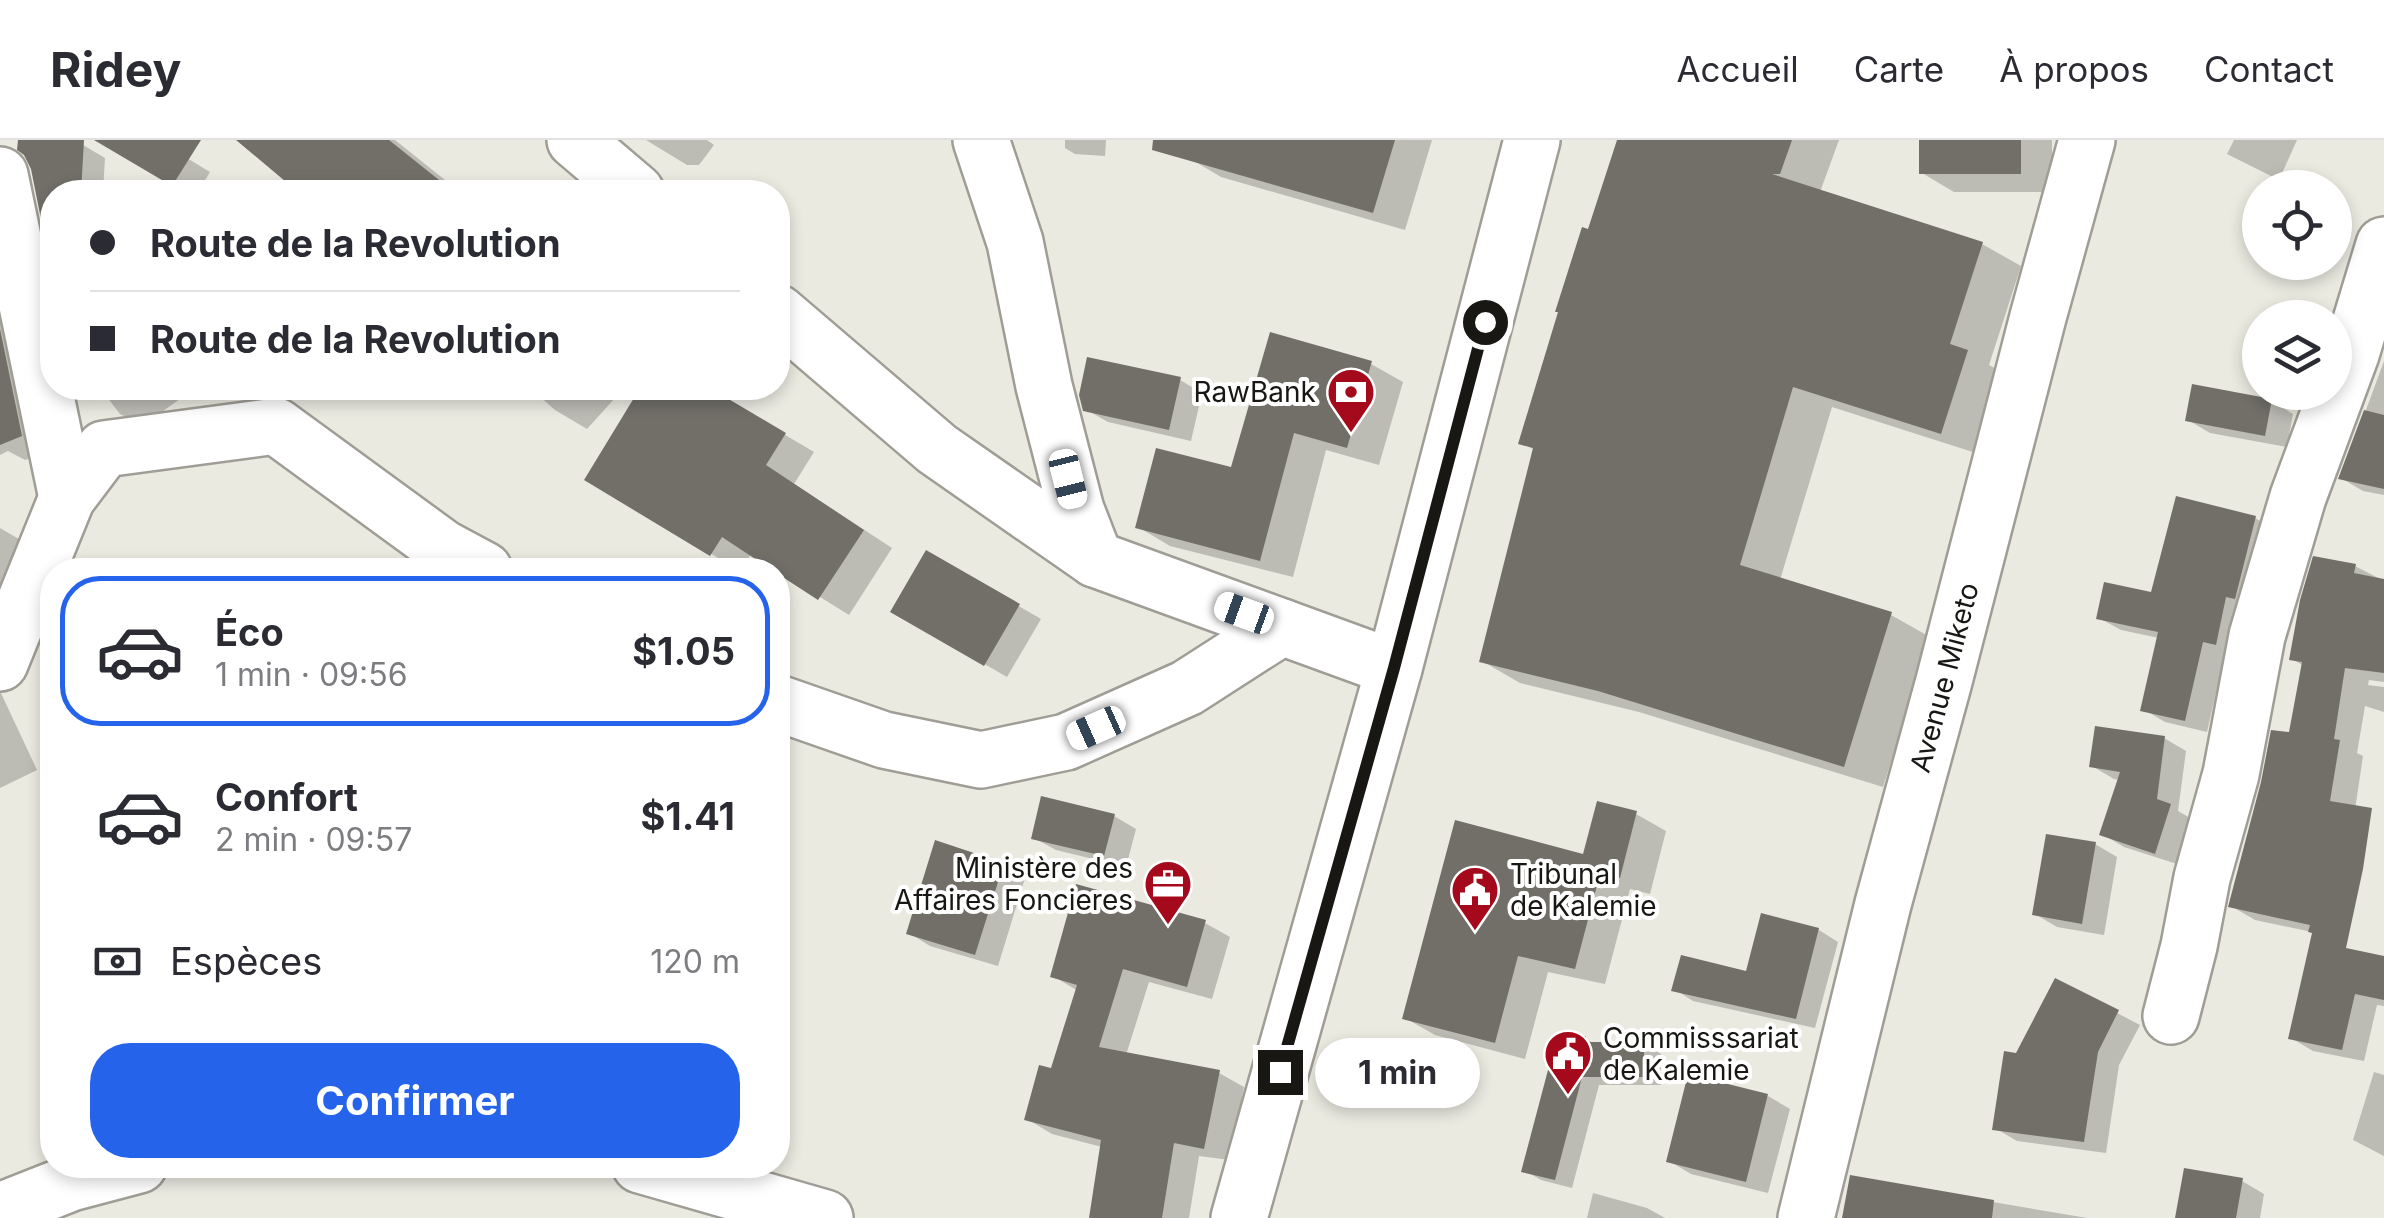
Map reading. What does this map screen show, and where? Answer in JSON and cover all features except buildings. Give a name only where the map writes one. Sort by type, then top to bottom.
[{"type":"street","points":[[575,140],[622,180]]},
{"type":"street","points":[[980,140],[1014,242],[1044,386],[1076,510],[1095,558]]},
{"type":"street","points":[[1239,1218],[1394,668],[1532,140]]},
{"type":"street","name":"Avenue Miketo","points":[[1806,1218],[1883,904],[2087,140]]},
{"type":"street","points":[[0,175],[40,368]]},
{"type":"street","points":[[2171,1016],[2202,878],[2231,774],[2257,636],[2298,497],[2351,354],[2384,245]]},
{"type":"street","points":[[790,323],[937,449],[1095,558],[1394,668]]},
{"type":"street","points":[[47,400],[67,498]]},
{"type":"street","points":[[43,558],[67,498],[104,449],[276,426],[462,558]]},
{"type":"street","points":[[0,663],[40,564]]},
{"type":"street","points":[[790,707],[884,740],[981,760],[1066,742],[1152,704],[1187,688],[1282,626]]},
{"type":"street","points":[[0,1211],[90,1178]]},
{"type":"street","points":[[686,1178],[826,1218]]},
{"type":"place","name":"RawBank","points":[[1351,434]]},
{"type":"place","name":"Ministère des Affaires Foncieres","points":[[1168,926]]},
{"type":"place","name":"Tribunal de Kalemie","points":[[1475,932]]},
{"type":"place","name":"Commisssariat de Kalemie","points":[[1568,1096]]},
{"type":"route","points":[[1280,1072],[1394,668],[1485,322]]}]
